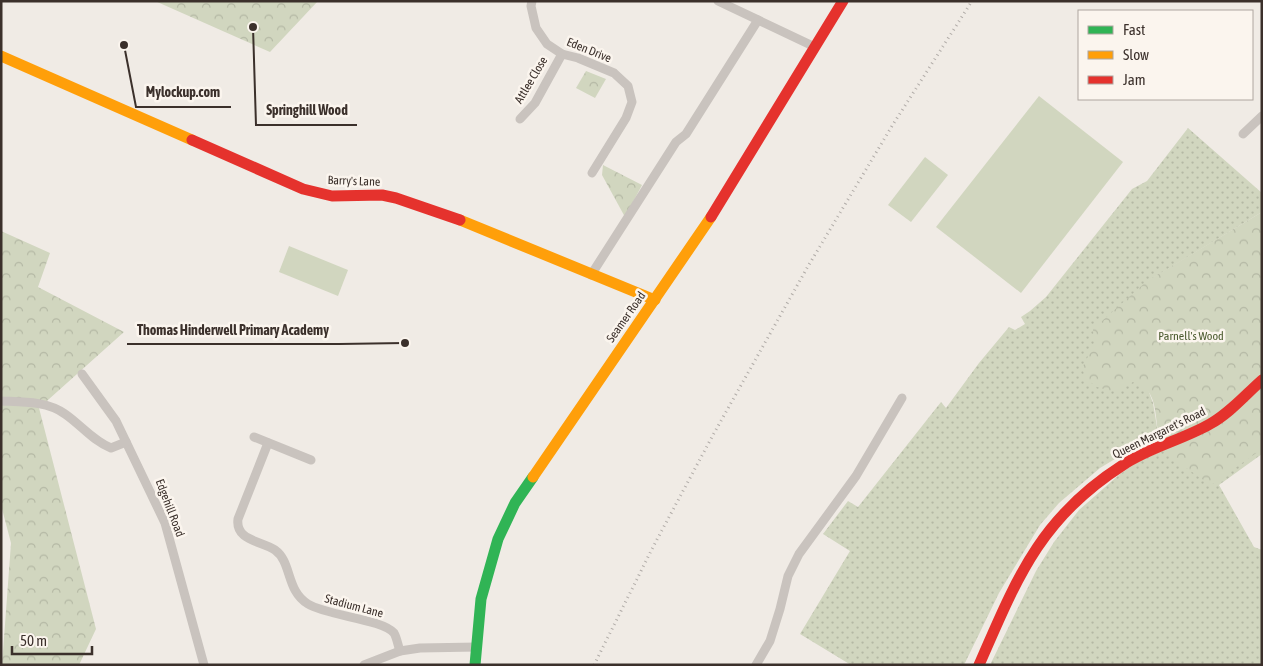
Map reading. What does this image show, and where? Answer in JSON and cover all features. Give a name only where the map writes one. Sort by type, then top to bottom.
[{"type":"main road","name":"Seamer Road","points":[[475,665],[481,599],[488,569],[498,540],[515,503],[714,212],[843,1]]},
{"type":"main road","name":"Barry's Lane","points":[[1,56],[303,189],[332,196],[382,195],[396,198],[468,223],[655,300]]},
{"type":"main road","name":"Queen Margaret's Road","points":[[979,665],[1003,610],[1028,562],[1042,539],[1071,506],[1115,470],[1131,460],[1170,441],[1208,426],[1262,380]]},
{"type":"street","name":"Eden Drive","points":[[532,1],[531,6],[536,28],[547,44],[562,54],[578,58],[614,74],[628,86],[632,102],[626,118],[592,173]]},
{"type":"street","points":[[718,1],[728,3],[758,20],[815,47]]},
{"type":"street","points":[[592,275],[676,142],[686,134],[758,20]]},
{"type":"street","name":"Attlee Close","points":[[520,120],[535,103],[562,54]]},
{"type":"street","points":[[1243,134],[1262,116]]},
{"type":"street","name":"Edgehill Road","points":[[82,374],[116,421],[165,523],[204,665]]},
{"type":"street","points":[[756,665],[770,641],[788,576],[799,554],[856,476],[902,398]]},
{"type":"street","points":[[1,401],[38,403],[64,413],[101,444],[111,448],[126,442]]},
{"type":"street","points":[[254,437],[311,460]]},
{"type":"street","name":"Stadium Lane","points":[[268,443],[238,519],[238,530],[242,535],[280,554],[292,586],[298,596],[307,604],[321,610],[386,628],[395,636],[400,651]]},
{"type":"street","points":[[364,665],[400,651],[420,648],[477,648]]},
{"type":"green space","points":[[155,1],[318,1],[270,52]]},
{"type":"green space","points":[[586,71],[606,79],[595,98],[576,88]]},
{"type":"green space","points":[[1039,96],[1123,162],[1021,293],[936,227]]},
{"type":"green space","points":[[1188,128],[1262,193],[1262,212],[1148,281],[1146,384],[1153,403],[1158,433],[1100,468],[1059,503],[1040,525],[999,593],[964,665],[851,665],[800,634],[850,551],[823,534],[848,501],[858,507],[941,402],[946,408],[979,363],[1009,327],[1015,330],[1025,324],[1021,317],[1046,297],[1132,189],[1147,181]]},
{"type":"green space","points":[[925,157],[948,175],[911,222],[888,205]]},
{"type":"green space","points":[[603,165],[642,185],[625,217],[602,175]]},
{"type":"green space","name":"Parnell's Wood","points":[[1262,212],[1262,449],[1211,485],[1164,450],[1160,441],[1153,401],[1143,386],[1133,382],[1121,389],[1111,391],[1097,387],[1086,379],[1082,368],[1094,345],[1093,329],[1147,281]]},
{"type":"green space","points":[[1,231],[50,253],[38,287],[124,332],[39,408],[96,629],[79,665],[2,665],[11,543],[1,505]]},
{"type":"green space","points":[[289,246],[348,270],[338,296],[279,272]]},
{"type":"green space","points":[[1262,448],[1262,454],[1219,485],[1254,547],[1262,550],[1262,665],[990,665],[1036,571],[1054,542],[1079,510],[1120,474],[1136,463],[1164,450]]},
{"type":"railway","points":[[594,665],[653,547],[713,435],[807,268],[892,126],[972,1]]},
{"type":"traffic: fast","points":[[475,665],[481,599],[498,539],[515,503],[533,477]]},
{"type":"traffic: slow","points":[[1,56],[192,140]]},
{"type":"traffic: slow","points":[[533,477],[711,217]]},
{"type":"traffic: slow","points":[[460,220],[655,300]]},
{"type":"traffic: jam","points":[[711,217],[843,1]]},
{"type":"traffic: jam","points":[[192,140],[303,189],[332,196],[382,195],[460,220]]},
{"type":"traffic: jam","points":[[979,665],[1019,577],[1034,552],[1071,506],[1095,485],[1133,459],[1217,420],[1262,380]]},
{"type":"place","name":"Springhill Wood","points":[[253,27]]},
{"type":"place","name":"Mylockup.com","points":[[124,45]]},
{"type":"place","name":"Thomas Hinderwell Primary Academy","points":[[405,343]]}]
